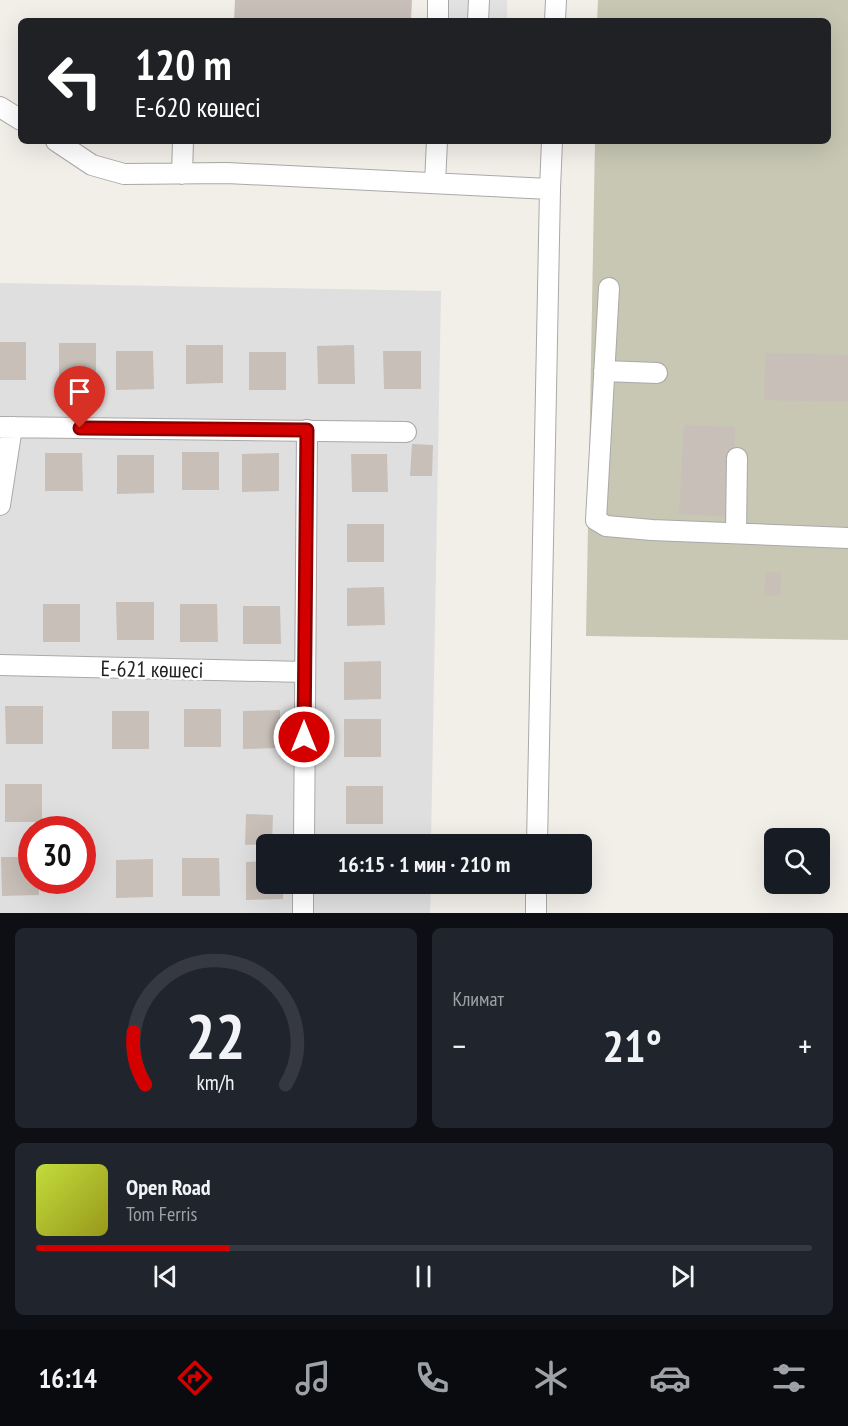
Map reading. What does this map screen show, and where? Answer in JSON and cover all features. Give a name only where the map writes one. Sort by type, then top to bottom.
[{"type":"street","points":[[438,0],[438,18]]},
{"type":"street","points":[[478,18],[479,0]]},
{"type":"street","points":[[555,18],[556,0]]},
{"type":"street","points":[[0,108],[18,118]]},
{"type":"street","points":[[60,144],[92,165],[124,174],[227,172],[550,189]]},
{"type":"street","points":[[182,174],[183,144]]},
{"type":"street","points":[[435,183],[437,144]]},
{"type":"street","points":[[537,834],[552,144]]},
{"type":"street","points":[[609,288],[596,520],[606,526],[848,538]]},
{"type":"street","points":[[604,371],[657,373]]},
{"type":"street","points":[[0,505],[6,427],[406,432]]},
{"type":"street","points":[[304,834],[307,430]]},
{"type":"street","points":[[736,533],[737,458]]},
{"type":"street","name":"Е-621 көшесі","points":[[0,665],[304,672]]},
{"type":"street","points":[[303,894],[303,913]]},
{"type":"street","points":[[536,894],[536,913]]},
{"type":"shaded area","points":[[434,0],[507,0],[507,18],[433,18]]},
{"type":"shaded area","points":[[598,0],[848,0],[848,640],[586,636],[595,144],[831,144],[831,18],[597,18]]},
{"type":"shaded area","points":[[0,283],[441,291],[431,834],[256,834],[256,894],[431,894],[430,913],[0,913]]},
{"type":"building","points":[[235,0],[412,0],[411,18],[234,18]]},
{"type":"building","points":[[0,342],[26,342],[26,380],[0,380]]},
{"type":"building","points":[[59,343],[96,343],[96,381],[59,381]]},
{"type":"building","points":[[186,345],[223,345],[223,383],[186,384]]},
{"type":"building","points":[[354,345],[355,384],[318,384],[317,346]]},
{"type":"building","points":[[116,351],[153,351],[154,389],[116,390]]},
{"type":"building","points":[[383,351],[421,351],[421,389],[384,389]]},
{"type":"building","points":[[249,352],[286,352],[286,390],[249,390]]},
{"type":"building","points":[[765,353],[848,355],[848,402],[764,400]]},
{"type":"building","points":[[684,425],[735,427],[731,517],[679,514]]},
{"type":"building","points":[[412,444],[433,445],[432,476],[410,476]]},
{"type":"building","points":[[182,452],[219,452],[219,490],[182,490]]},
{"type":"building","points":[[45,453],[82,453],[83,491],[45,491]]},
{"type":"building","points":[[279,453],[279,491],[242,492],[242,454]]},
{"type":"building","points":[[351,454],[387,454],[388,492],[352,492]]},
{"type":"building","points":[[117,455],[154,455],[154,493],[117,494]]},
{"type":"building","points":[[347,524],[384,524],[384,562],[347,562]]},
{"type":"building","points":[[765,572],[781,573],[780,596],[764,595]]},
{"type":"building","points":[[384,587],[385,625],[347,626],[347,588]]},
{"type":"building","points":[[116,602],[154,602],[154,640],[117,640]]},
{"type":"building","points":[[43,604],[80,604],[80,642],[43,642]]},
{"type":"building","points":[[180,604],[217,604],[218,642],[180,642]]},
{"type":"building","points":[[243,606],[280,606],[281,644],[243,644]]},
{"type":"building","points":[[381,661],[381,699],[344,700],[344,662]]},
{"type":"building","points":[[5,706],[43,706],[43,744],[6,744]]},
{"type":"building","points":[[184,709],[221,709],[221,747],[184,747]]},
{"type":"building","points":[[280,710],[280,748],[243,749],[243,711]]},
{"type":"building","points":[[112,711],[149,711],[149,749],[112,749]]},
{"type":"building","points":[[344,719],[381,719],[381,757],[344,757]]},
{"type":"building","points":[[5,784],[42,784],[42,816],[18,816],[18,822],[5,822]]},
{"type":"building","points":[[346,786],[383,786],[383,824],[346,824]]},
{"type":"building","points":[[246,814],[273,815],[272,834],[256,834],[256,845],[245,845]]},
{"type":"building","points":[[1,857],[18,857],[18,894],[39,895],[2,896]]},
{"type":"building","points":[[182,858],[219,858],[220,896],[182,896]]},
{"type":"building","points":[[153,859],[153,897],[116,898],[116,860]]},
{"type":"building","points":[[246,862],[256,862],[256,894],[283,894],[283,899],[246,900]]},
{"type":"route","points":[[80,428],[307,430],[304,737]]}]
